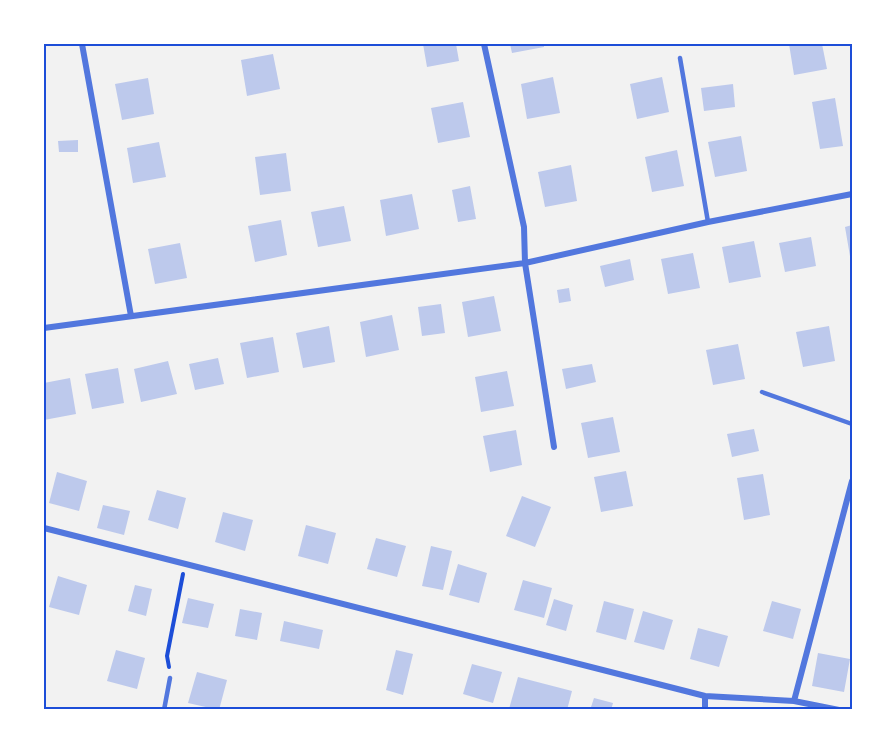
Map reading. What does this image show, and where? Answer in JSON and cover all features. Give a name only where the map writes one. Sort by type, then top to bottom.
[{"type":"street","points":[[82,44],[131,316]]},
{"type":"street","points":[[484,44],[524,227],[525,263],[554,447]]},
{"type":"street","points":[[44,328],[525,263],[708,222],[852,194]]},
{"type":"street","points":[[794,701],[852,484]]},
{"type":"street","points":[[44,528],[705,696],[794,701],[838,710]]},
{"type":"street","points":[[705,696],[705,710]]},
{"type":"lane","points":[[680,58],[708,222]]},
{"type":"lane","points":[[762,392],[852,424]]},
{"type":"lane","points":[[164,710],[170,678]]},
{"type":"path","points":[[170,678],[167,656],[185,564]]},
{"type":"building","points":[[423,44],[456,44],[459,61],[427,67]]},
{"type":"building","points":[[510,44],[544,44],[544,47],[512,53]]},
{"type":"building","points":[[789,44],[822,44],[827,69],[794,75]]},
{"type":"building","points":[[273,54],[280,89],[247,96],[241,60]]},
{"type":"building","points":[[553,77],[560,113],[527,119],[521,84]]},
{"type":"building","points":[[662,77],[669,112],[637,119],[630,84]]},
{"type":"building","points":[[148,78],[154,114],[122,120],[115,84]]},
{"type":"building","points":[[733,84],[735,107],[704,111],[701,88]]},
{"type":"building","points":[[835,98],[843,146],[820,149],[812,102]]},
{"type":"building","points":[[463,102],[470,137],[438,143],[431,108]]},
{"type":"building","points":[[741,136],[747,171],[715,177],[708,142]]},
{"type":"building","points":[[78,140],[78,152],[59,152],[58,141]]},
{"type":"building","points":[[159,142],[166,177],[133,183],[127,148]]},
{"type":"building","points":[[677,150],[684,186],[652,192],[645,157]]},
{"type":"building","points":[[286,153],[291,191],[260,195],[255,157]]},
{"type":"building","points":[[571,165],[577,201],[545,207],[538,172]]},
{"type":"building","points":[[470,186],[476,219],[458,222],[452,190]]},
{"type":"building","points":[[412,194],[419,229],[386,236],[380,200]]},
{"type":"building","points":[[344,206],[351,241],[318,247],[311,212]]},
{"type":"building","points":[[281,220],[287,255],[255,262],[248,226]]},
{"type":"building","points":[[852,225],[852,262],[851,262],[845,227]]},
{"type":"building","points":[[811,237],[816,266],[785,272],[779,243]]},
{"type":"building","points":[[754,241],[761,277],[729,283],[722,247]]},
{"type":"building","points":[[180,243],[187,278],[155,284],[148,249]]},
{"type":"building","points":[[693,253],[700,288],[668,294],[661,259]]},
{"type":"building","points":[[630,259],[634,280],[605,287],[600,266]]},
{"type":"building","points":[[569,288],[571,301],[559,303],[557,290]]},
{"type":"building","points":[[494,296],[501,331],[468,337],[462,302]]},
{"type":"building","points":[[441,304],[445,333],[422,336],[418,307]]},
{"type":"building","points":[[392,315],[399,350],[366,357],[360,322]]},
{"type":"building","points":[[329,326],[335,362],[303,368],[296,333]]},
{"type":"building","points":[[829,326],[835,361],[803,367],[796,332]]},
{"type":"building","points":[[273,337],[279,372],[247,378],[240,343]]},
{"type":"building","points":[[738,344],[745,379],[713,385],[706,350]]},
{"type":"building","points":[[218,358],[224,384],[195,390],[189,364]]},
{"type":"building","points":[[168,361],[177,394],[141,402],[134,369]]},
{"type":"building","points":[[592,364],[596,382],[566,389],[562,369]]},
{"type":"building","points":[[118,368],[124,403],[92,409],[85,374]]},
{"type":"building","points":[[507,371],[514,406],[481,412],[475,377]]},
{"type":"building","points":[[70,378],[76,414],[44,420],[44,383]]},
{"type":"building","points":[[613,417],[620,452],[588,458],[581,423]]},
{"type":"building","points":[[754,429],[759,451],[732,457],[727,434]]},
{"type":"building","points":[[516,430],[522,465],[490,472],[483,436]]},
{"type":"building","points":[[626,471],[633,506],[601,512],[594,477]]},
{"type":"building","points":[[57,472],[87,481],[79,511],[49,503]]},
{"type":"building","points":[[763,474],[770,515],[744,520],[737,478]]},
{"type":"building","points":[[157,490],[186,498],[178,529],[148,520]]},
{"type":"building","points":[[522,496],[551,507],[535,547],[506,536]]},
{"type":"building","points":[[103,505],[130,511],[124,535],[97,528]]},
{"type":"building","points":[[223,512],[253,520],[245,551],[215,542]]},
{"type":"building","points":[[306,525],[336,533],[328,564],[298,556]]},
{"type":"building","points":[[376,538],[406,546],[397,577],[367,569]]},
{"type":"building","points":[[431,546],[452,551],[443,590],[422,586]]},
{"type":"building","points":[[458,564],[487,573],[479,603],[449,595]]},
{"type":"building","points":[[58,576],[87,585],[79,615],[49,607]]},
{"type":"building","points":[[523,580],[552,588],[544,618],[514,610]]},
{"type":"building","points":[[135,585],[152,589],[146,616],[128,611]]},
{"type":"building","points":[[188,598],[214,604],[208,628],[182,623]]},
{"type":"building","points":[[554,599],[573,605],[566,631],[546,625]]},
{"type":"building","points":[[604,601],[634,609],[626,640],[596,632]]},
{"type":"building","points":[[772,601],[801,609],[793,639],[763,631]]},
{"type":"building","points":[[240,609],[262,613],[257,640],[235,636]]},
{"type":"building","points":[[643,611],[673,620],[664,650],[634,642]]},
{"type":"building","points":[[284,621],[323,630],[319,649],[280,641]]},
{"type":"building","points":[[698,628],[728,636],[719,667],[690,659]]},
{"type":"building","points":[[116,650],[145,658],[137,689],[107,681]]},
{"type":"building","points":[[396,650],[413,654],[403,695],[386,690]]},
{"type":"building","points":[[818,653],[850,659],[844,692],[812,686]]},
{"type":"building","points":[[472,664],[502,672],[493,703],[463,694]]},
{"type":"building","points":[[197,672],[227,680],[219,710],[188,703]]},
{"type":"building","points":[[518,677],[572,691],[567,710],[509,709]]},
{"type":"building","points":[[594,698],[613,703],[611,710],[590,710]]}]
